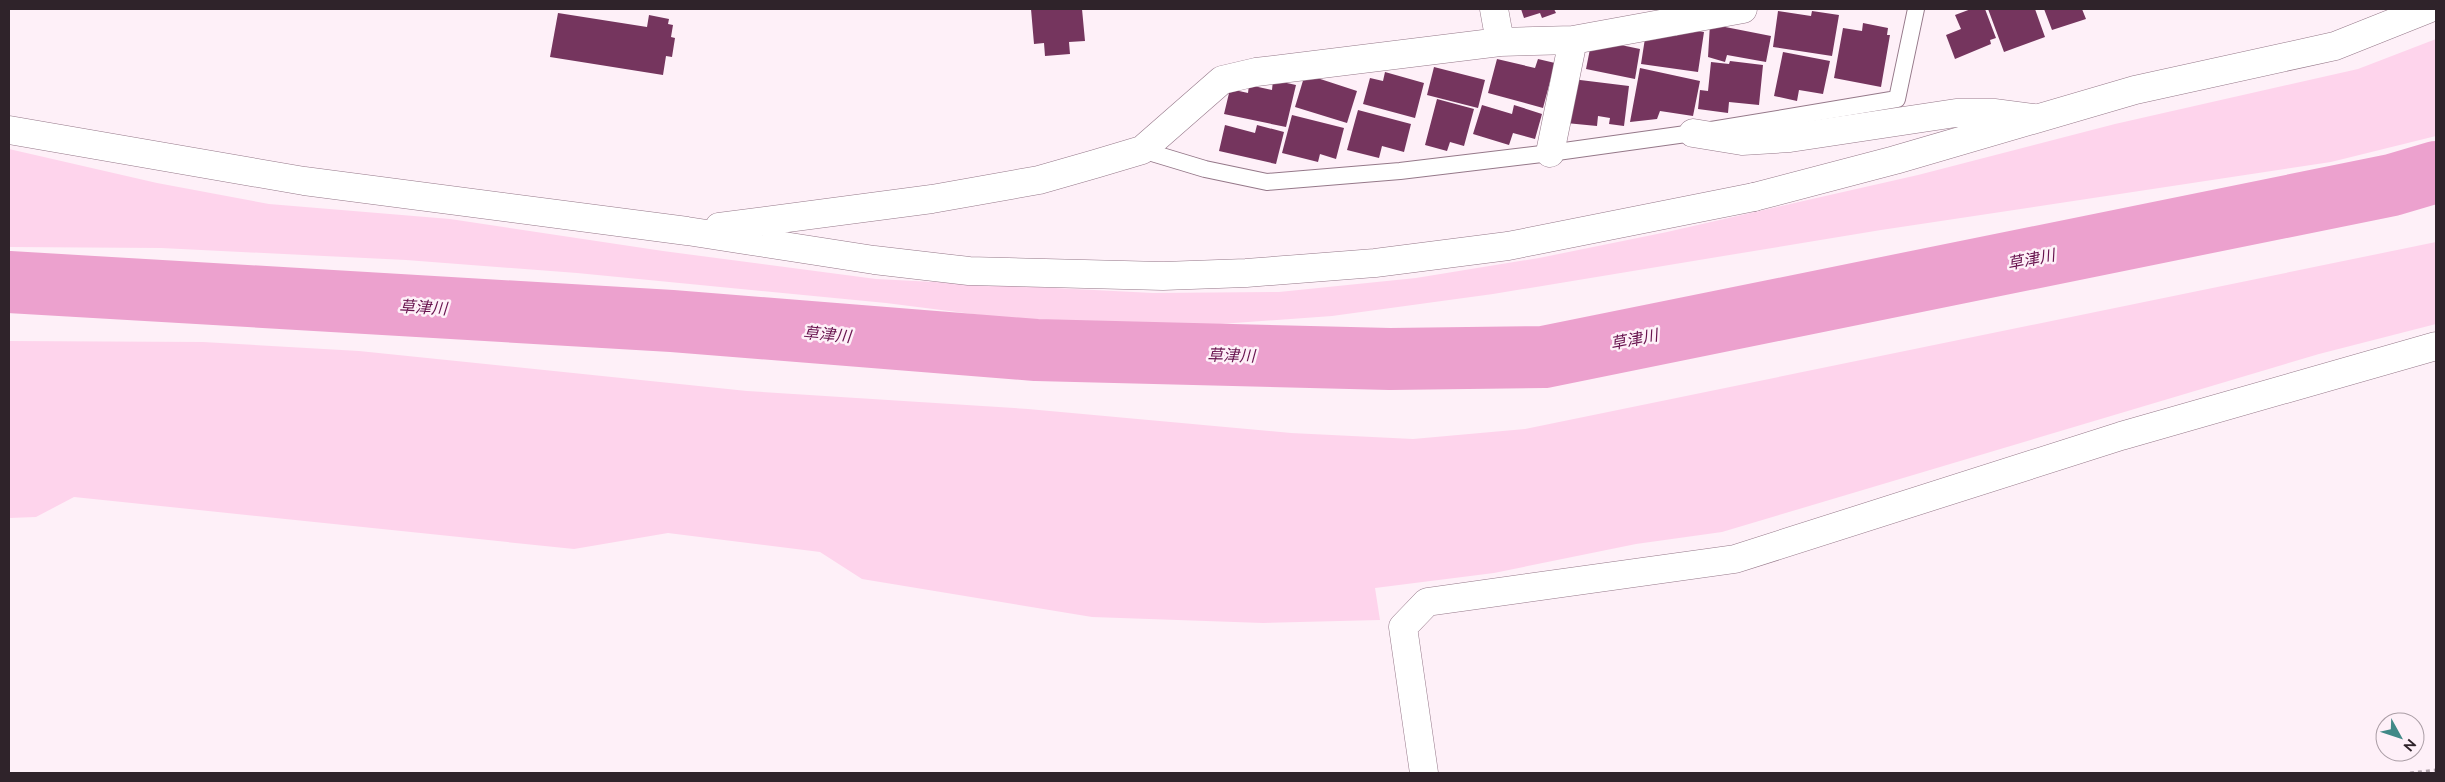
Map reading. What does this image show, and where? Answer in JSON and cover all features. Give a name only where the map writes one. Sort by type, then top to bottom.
[{"type":"street","points":[[1494,9],[1500,42]]},
{"type":"street","points":[[687,231],[932,199],[1039,180],[1142,150],[1222,80],[1256,72],[1500,42],[1573,40],[1743,9]]},
{"type":"street","points":[[9,130],[304,181],[687,231],[874,260],[969,271],[1163,276],[1246,273],[1375,264],[1508,246],[1754,197],[1895,160],[2033,118],[2136,90],[2335,46],[2428,9]]},
{"type":"street","points":[[1550,153],[1573,40]]},
{"type":"street","points":[[1693,132],[1742,141],[1790,138],[1956,113],[1994,113],[2033,118]]},
{"type":"street","points":[[1424,773],[1403,627],[1427,602],[1735,559],[2121,436],[2436,346]]},
{"type":"lane","points":[[1142,150],[1205,169],[1267,182],[1400,171],[1550,153],[1897,99],[1916,9]]},
{"type":"path","points":[[2410,773],[2436,770]]},
{"type":"shaded area","points":[[2436,39],[2436,136],[2331,162],[1881,230],[1493,294],[1332,316],[1179,327],[1027,321],[886,303],[577,273],[406,260],[161,248],[9,247],[9,149],[157,183],[269,204],[450,219],[663,251],[876,279],[1153,293],[1279,292],[1416,278],[1539,258],[1667,232],[1918,175],[2115,124],[2358,69]]},
{"type":"shaded area","points":[[2436,242],[2436,324],[2319,354],[1722,532],[1636,544],[1494,573],[1375,588],[1380,620],[1263,623],[1092,617],[862,579],[820,552],[668,533],[574,549],[74,497],[36,517],[9,518],[9,341],[203,342],[359,351],[747,391],[1028,409],[1291,433],[1413,439],[1525,429]]},
{"type":"building","points":[[1031,9],[1082,9],[1085,41],[1069,42],[1070,54],[1045,56],[1044,43],[1034,44]]},
{"type":"building","points":[[1521,9],[1554,9],[1556,13],[1542,18],[1540,13],[1524,18]]},
{"type":"building","points":[[1971,9],[1985,9],[1996,38],[1990,40],[1991,44],[1955,59],[1946,35],[1961,29],[1955,15]]},
{"type":"building","points":[[1988,9],[2035,9],[2045,37],[2004,52]]},
{"type":"building","points":[[2044,9],[2082,9],[2086,19],[2052,30]]},
{"type":"building","points":[[1778,11],[1811,16],[1812,11],[1839,15],[1832,56],[1773,47]]},
{"type":"building","points":[[558,13],[647,27],[649,15],[669,19],[668,24],[673,25],[671,37],[675,38],[672,57],[666,56],[663,75],[550,57]]},
{"type":"building","points":[[1863,23],[1888,28],[1887,35],[1890,35],[1881,87],[1834,78],[1843,28],[1862,31]]},
{"type":"building","points":[[1710,24],[1771,36],[1766,62],[1727,55],[1725,62],[1708,57]]},
{"type":"building","points":[[1678,28],[1704,32],[1698,72],[1641,64],[1646,32],[1677,36]]},
{"type":"building","points":[[1592,39],[1640,49],[1635,79],[1586,69]]},
{"type":"building","points":[[1783,52],[1830,61],[1823,94],[1799,90],[1797,101],[1774,96]]},
{"type":"building","points":[[1497,59],[1535,68],[1538,59],[1555,63],[1543,108],[1488,93]]},
{"type":"building","points":[[1730,61],[1763,65],[1759,105],[1729,102],[1728,113],[1698,109],[1700,90],[1708,91],[1711,62],[1729,64]]},
{"type":"building","points":[[1434,67],[1485,80],[1478,108],[1427,95]]},
{"type":"building","points":[[1640,68],[1700,81],[1693,116],[1660,111],[1657,119],[1630,122]]},
{"type":"building","points":[[1385,72],[1424,83],[1415,118],[1363,104],[1370,78],[1383,81]]},
{"type":"building","points":[[1305,74],[1357,91],[1347,123],[1295,107]]},
{"type":"building","points":[[1572,79],[1629,86],[1624,126],[1609,124],[1610,118],[1598,116],[1597,126],[1566,123]]},
{"type":"building","points":[[1273,80],[1296,85],[1286,127],[1224,114],[1230,89],[1248,93],[1249,85],[1272,90]]},
{"type":"building","points":[[1437,99],[1474,109],[1464,146],[1450,142],[1447,151],[1425,145]]},
{"type":"building","points":[[1482,105],[1512,114],[1514,105],[1542,114],[1535,139],[1513,133],[1509,145],[1473,134]]},
{"type":"building","points":[[1358,110],[1411,124],[1404,152],[1382,146],[1379,158],[1347,150]]},
{"type":"building","points":[[1292,115],[1344,128],[1336,159],[1320,154],[1318,162],[1282,153]]},
{"type":"building","points":[[1225,125],[1255,133],[1257,125],[1284,132],[1276,164],[1219,151]]},
{"type":"waterway","name":"草津川","points":[[9,282],[672,321],[1036,350],[1390,359],[1544,357],[2392,185],[2436,172]]}]
